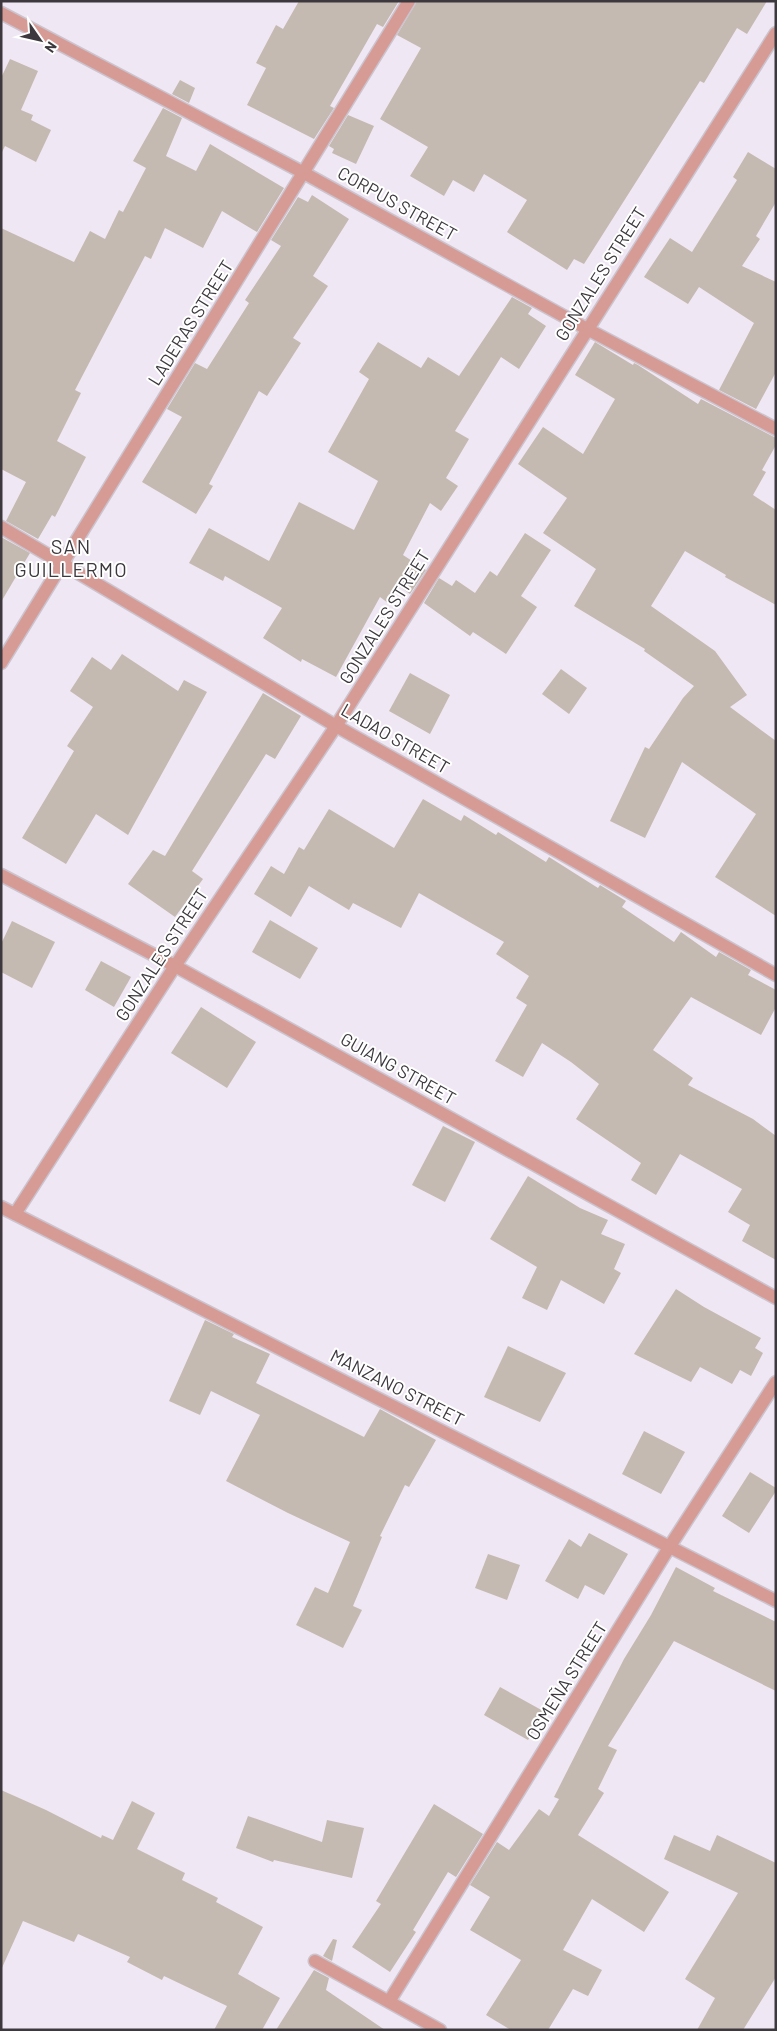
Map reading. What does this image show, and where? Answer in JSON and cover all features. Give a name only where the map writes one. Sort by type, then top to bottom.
[{"type":"street","name":"LADERAS STREET","points":[[1,663],[409,1]]},
{"type":"street","name":"CORPUS STREET","points":[[1,12],[304,173],[587,329],[776,428]]},
{"type":"street","name":"GONZALES STREET","points":[[15,1214],[174,966],[336,726],[776,33]]},
{"type":"street","name":"LADAO STREET","points":[[1,527],[336,726],[776,975]]},
{"type":"street","name":"GUIANG STREET","points":[[1,875],[174,966],[776,1298]]},
{"type":"street","name":"MANZANO STREET","points":[[1,1207],[776,1601]]},
{"type":"street","name":"OSMEÑA STREET","points":[[390,2000],[670,1546],[776,1382]]},
{"type":"street","points":[[315,1960],[390,2000],[440,2030]]},
{"type":"building","points":[[299,1],[399,1],[383,27],[377,24],[330,106],[334,108],[314,139],[247,105],[266,68],[256,63],[276,25],[283,29]]},
{"type":"building","points":[[417,1],[767,1],[747,34],[737,28],[704,83],[700,81],[584,264],[574,259],[567,270],[507,232],[527,200],[484,174],[474,192],[453,180],[444,196],[410,176],[428,147],[380,119],[421,48],[397,35]]},
{"type":"building","points":[[10,59],[38,71],[21,110],[33,115],[31,120],[51,130],[36,162],[5,146],[1,154],[1,78]]},
{"type":"building","points":[[180,80],[195,88],[189,103],[172,94]]},
{"type":"building","points":[[163,108],[182,118],[166,156],[196,171],[210,144],[284,188],[257,232],[222,211],[203,248],[165,228],[151,259],[145,256],[75,390],[81,393],[57,441],[86,457],[55,517],[52,515],[38,539],[6,521],[26,482],[1,469],[1,228],[74,262],[90,231],[105,239],[119,210],[123,212],[146,168],[133,161]]},
{"type":"building","points":[[348,115],[374,126],[356,164],[332,153],[334,149],[329,146]]},
{"type":"building","points":[[748,152],[776,169],[776,202],[756,236],[760,239],[742,266],[776,282],[776,372],[756,409],[719,390],[754,323],[699,287],[688,304],[644,277],[670,238],[692,252],[737,180],[733,177]]},
{"type":"building","points":[[312,195],[349,219],[313,276],[328,286],[293,338],[301,343],[267,396],[259,391],[209,484],[213,486],[196,514],[142,482],[182,417],[167,409],[195,363],[207,369],[249,303],[245,300],[281,246],[271,240],[298,197],[308,202]]},
{"type":"building","points":[[512,297],[532,308],[528,314],[546,326],[519,369],[501,357],[455,431],[469,439],[446,478],[458,486],[441,511],[430,503],[403,555],[426,570],[410,594],[399,586],[388,603],[380,597],[336,677],[302,659],[301,662],[263,638],[282,608],[225,576],[223,581],[189,563],[209,528],[269,561],[299,502],[354,530],[378,481],[328,452],[369,379],[359,372],[378,342],[421,368],[428,357],[459,376]]},
{"type":"building","points":[[595,342],[633,365],[634,363],[638,365],[698,404],[701,399],[776,438],[776,445],[762,470],[766,472],[753,495],[776,510],[776,605],[725,577],[726,575],[685,551],[651,606],[715,651],[747,695],[730,707],[776,741],[776,916],[715,877],[756,814],[682,762],[645,838],[610,821],[645,747],[649,749],[683,698],[694,686],[644,651],[645,649],[574,606],[596,569],[543,533],[567,498],[518,464],[543,427],[583,454],[615,399],[575,375]]},
{"type":"building","points":[[525,533],[551,550],[521,596],[537,607],[506,654],[473,632],[470,636],[424,603],[439,578],[452,586],[456,580],[475,593],[490,571],[497,576]]},
{"type":"building","points":[[1,537],[30,553],[1,602]]},
{"type":"building","points":[[122,654],[178,691],[184,680],[207,692],[128,835],[96,814],[66,864],[22,838],[74,751],[67,746],[93,707],[70,691],[92,657],[111,670]]},
{"type":"building","points":[[561,669],[587,688],[569,714],[542,694]]},
{"type":"building","points":[[410,673],[450,695],[430,734],[389,711]]},
{"type":"building","points":[[263,693],[301,716],[275,759],[266,754],[192,871],[203,879],[175,917],[128,884],[153,850],[165,856]]},
{"type":"building","points":[[423,799],[461,821],[464,815],[496,835],[498,832],[546,862],[549,857],[598,888],[600,885],[626,901],[622,907],[674,942],[681,932],[716,957],[719,952],[751,970],[748,975],[776,990],[776,1007],[761,1035],[691,997],[653,1050],[693,1078],[688,1085],[753,1119],[776,1136],[776,1260],[742,1241],[750,1225],[728,1212],[742,1189],[680,1154],[656,1195],[631,1180],[641,1163],[576,1119],[599,1084],[571,1062],[542,1043],[523,1077],[495,1061],[527,1005],[516,998],[529,976],[496,954],[504,942],[419,893],[401,928],[353,903],[349,910],[309,886],[291,917],[254,894],[271,866],[284,874],[299,847],[304,850],[329,809],[394,848]]},
{"type":"building","points":[[270,920],[318,948],[300,979],[252,952]]},
{"type":"building","points":[[12,921],[55,942],[32,988],[1,972],[1,944]]},
{"type":"building","points":[[101,961],[131,977],[114,1007],[85,990]]},
{"type":"building","points":[[201,1007],[256,1042],[227,1088],[171,1053]]},
{"type":"building","points":[[443,1126],[475,1142],[445,1202],[412,1185]]},
{"type":"building","points":[[528,1176],[580,1208],[608,1220],[601,1234],[625,1244],[614,1269],[621,1273],[604,1304],[561,1280],[547,1310],[522,1298],[537,1267],[490,1239]]},
{"type":"building","points":[[676,1289],[704,1307],[761,1338],[755,1348],[763,1353],[751,1376],[740,1370],[732,1384],[700,1367],[691,1382],[634,1354]]},
{"type":"building","points":[[205,1320],[234,1334],[232,1337],[270,1354],[256,1383],[364,1437],[380,1409],[436,1440],[409,1487],[405,1485],[380,1536],[382,1537],[353,1606],[362,1610],[343,1648],[296,1625],[315,1587],[328,1593],[350,1542],[226,1481],[260,1415],[211,1391],[200,1415],[169,1401]]},
{"type":"building","points":[[508,1346],[566,1373],[540,1422],[484,1397]]},
{"type":"building","points":[[644,1431],[685,1452],[661,1494],[622,1474]]},
{"type":"building","points":[[750,1472],[776,1488],[776,1491],[749,1533],[722,1516]]},
{"type":"building","points":[[589,1533],[628,1554],[604,1595],[585,1585],[578,1599],[545,1581],[569,1539],[581,1547]]},
{"type":"building","points":[[488,1554],[520,1565],[507,1600],[475,1588]]},
{"type":"building","points":[[676,1567],[715,1588],[713,1591],[776,1622],[776,1691],[674,1641],[608,1746],[617,1750],[598,1789],[604,1793],[578,1835],[669,1892],[644,1932],[592,1899],[563,1950],[602,1970],[588,1996],[573,1989],[548,2030],[511,2030],[486,2015],[521,1960],[470,1930],[490,1897],[470,1885],[497,1842],[509,1850],[539,1809],[549,1816],[559,1799],[554,1797],[624,1659],[651,1615]]},
{"type":"building","points":[[500,1687],[545,1712],[528,1740],[484,1715]]},
{"type":"building","points":[[1,1790],[101,1838],[102,1835],[113,1840],[132,1801],[155,1813],[137,1849],[185,1873],[182,1880],[218,1898],[216,1902],[263,1927],[238,1974],[280,1998],[262,2030],[214,2030],[227,2006],[164,1976],[162,1980],[127,1962],[130,1957],[78,1934],[74,1942],[23,1921],[1,1970]]},
{"type":"building","points":[[434,1804],[483,1834],[456,1877],[448,1872],[413,1930],[416,1932],[390,1972],[352,1947],[381,1904],[376,1901]]},
{"type":"building","points":[[248,1816],[322,1842],[327,1820],[364,1828],[352,1878],[274,1860],[273,1862],[236,1848]]},
{"type":"building","points":[[674,1835],[710,1851],[717,1835],[776,1863],[776,1977],[743,2030],[697,2030],[715,1998],[685,1979],[738,1893],[664,1859]]},
{"type":"building","points":[[333,1939],[337,1940],[332,1961],[323,1956]]},
{"type":"building","points":[[314,1970],[329,1978],[326,1990],[385,2030],[276,2030]]},
{"type":"district","name":"SAN GUILLERMO","points":[[71,558]]}]
